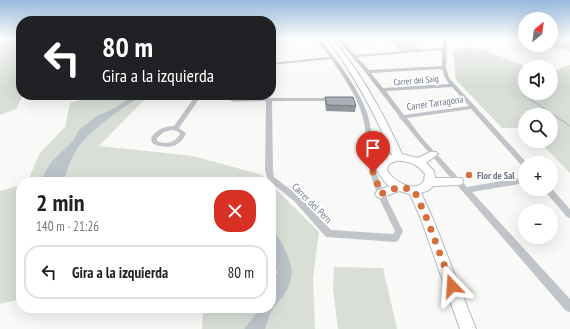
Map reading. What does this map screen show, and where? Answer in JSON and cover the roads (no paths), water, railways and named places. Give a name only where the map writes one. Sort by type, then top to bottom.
[{"type":"street","points":[[329,53],[358,99],[367,123],[373,172],[381,194],[399,187]]},
{"type":"street","points":[[341,53],[354,69],[369,96],[394,158]]},
{"type":"street","points":[[353,53],[382,90],[401,117],[432,154],[458,181],[570,307]]},
{"type":"street","points":[[355,56],[389,53]]},
{"type":"street","points":[[444,53],[445,76],[471,107],[518,157]]},
{"type":"street","points":[[276,64],[333,58]]},
{"type":"street","points":[[368,72],[444,67]]},
{"type":"street","name":"Carrer del Saig","points":[[382,90],[452,85]]},
{"type":"street","points":[[276,100],[343,99]]},
{"type":"street","points":[[350,99],[358,99]]},
{"type":"street","points":[[176,128],[196,100]]},
{"type":"street","points":[[233,100],[269,100]]},
{"type":"street","name":"Carrer del Pern","points":[[269,100],[269,172],[271,177]]},
{"type":"street","name":"Carrer Tarragona","points":[[401,117],[471,107]]},
{"type":"street","points":[[370,154],[412,159],[419,162],[430,174],[430,182],[427,186],[414,190],[392,184],[384,175],[383,165],[394,158]]},
{"type":"street","points":[[419,162],[432,154]]},
{"type":"street","points":[[430,182],[458,181]]},
{"type":"street","points":[[466,190],[518,181]]},
{"type":"street","name":"Carrer del Pern","points":[[276,182],[297,199],[329,234],[395,238],[399,231],[381,194]]},
{"type":"street","points":[[414,190],[427,219],[468,329]]},
{"type":"street","points":[[553,196],[570,215]]},
{"type":"waterway","points":[[531,100],[570,126]]},
{"type":"place","name":"Flor de Sal","points":[[469,175]]}]
